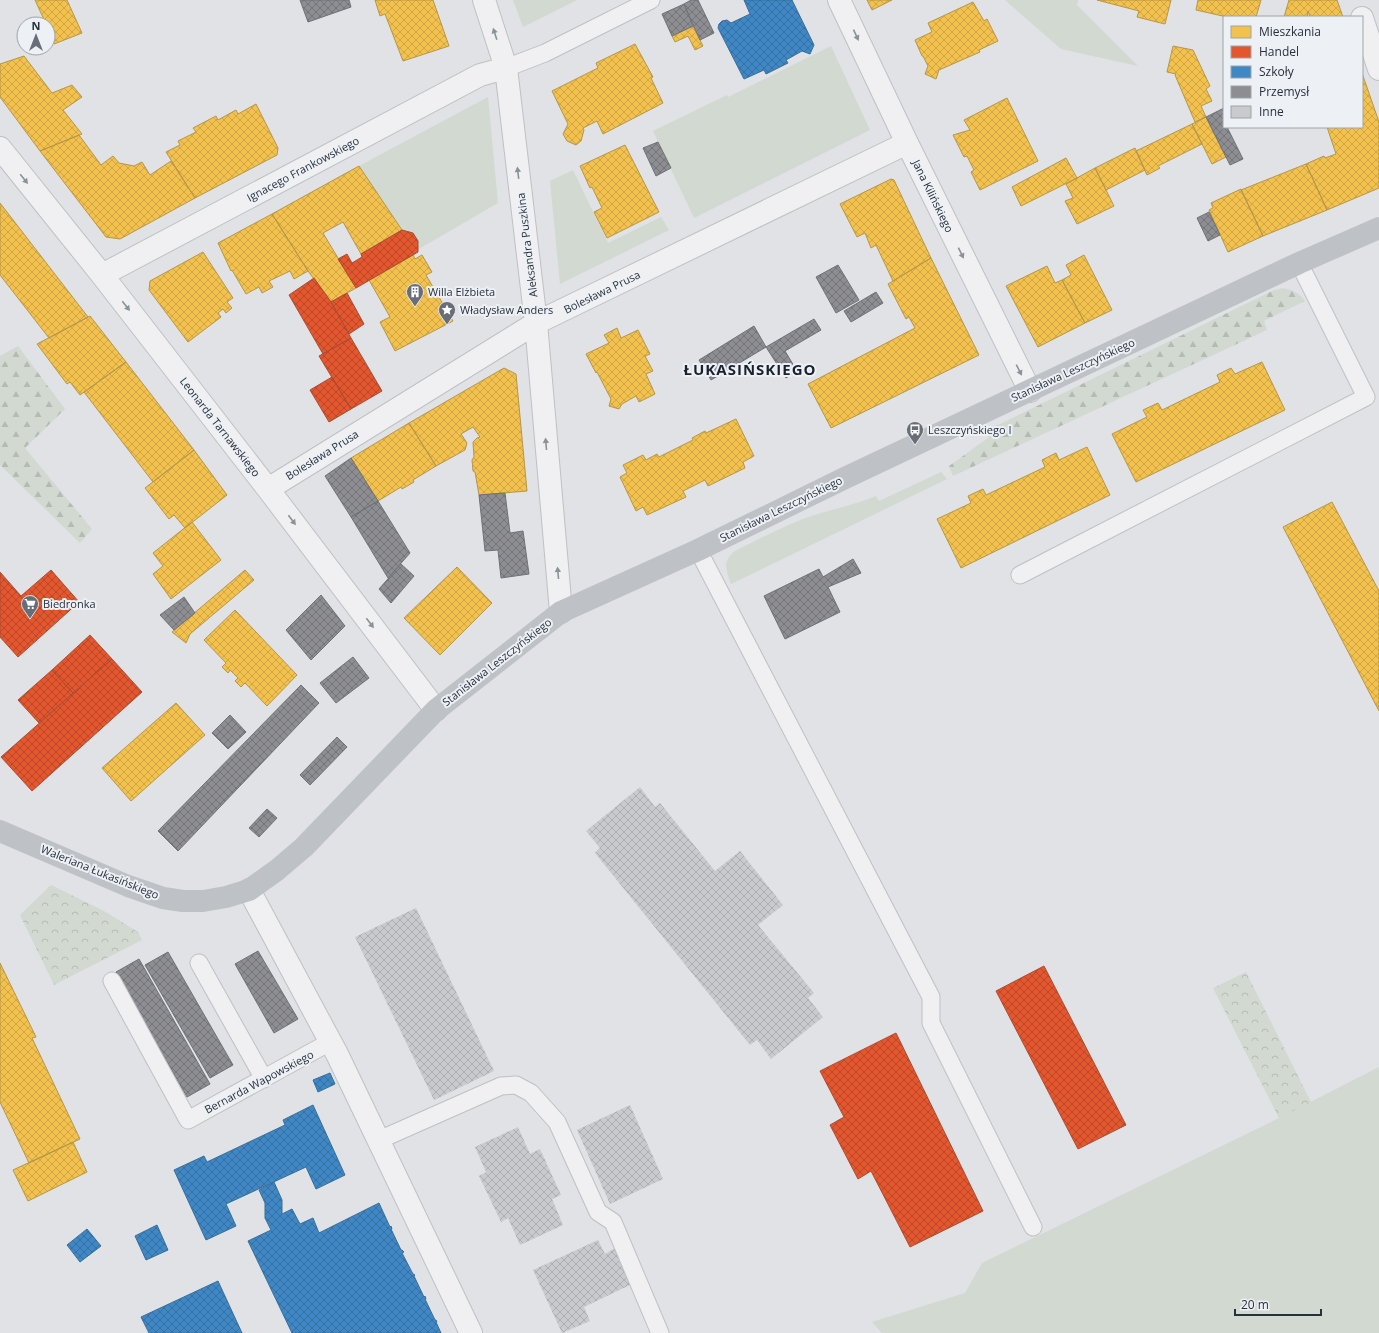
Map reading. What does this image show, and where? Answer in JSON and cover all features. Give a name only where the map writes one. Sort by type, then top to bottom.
[{"type":"street","name":"Aleksandra Puszkina","points":[[484,0],[506,68],[536,323],[561,612]]},
{"type":"street","name":"Jana Kilińskiego","points":[[839,0],[907,143],[1030,391]]},
{"type":"street","points":[[1356,0],[1361,16]]},
{"type":"street","points":[[1363,21],[1379,69]]},
{"type":"street","name":"Ignacego Frankowskiego","points":[[102,275],[480,75],[506,68]]},
{"type":"street","name":"Bolesława Prusa","points":[[268,489],[536,323],[907,143]]},
{"type":"street","name":"Leonarda Tarnawskiego","points":[[0,148],[102,275],[268,489],[436,710]]},
{"type":"street","name":"Stanisława Leszczyńskiego","points":[[249,890],[277,870],[304,847],[436,710],[561,612],[698,550],[844,478],[1299,263],[1379,228]]},
{"type":"street","name":"Waleriana Łukasińskiego","points":[[0,831],[100,875],[163,898],[183,901],[203,901],[226,897],[249,890]]},
{"type":"street","points":[[249,890],[330,1042],[379,1140],[471,1333]]},
{"type":"lane","points":[[506,68],[545,53],[651,0]]},
{"type":"lane","points":[[1020,575],[1366,397],[1299,263]]},
{"type":"lane","points":[[698,550],[931,997],[931,1023],[1033,1227]]},
{"type":"lane","points":[[199,963],[264,1079]]},
{"type":"lane","name":"Bernarda Wapowskiego","points":[[112,981],[188,1120],[330,1042]]},
{"type":"lane","points":[[379,1140],[502,1086],[516,1085],[531,1093],[557,1122],[598,1212],[613,1222],[660,1333]]},
{"type":"green space","points":[[513,0],[577,0],[523,27]]},
{"type":"green space","points":[[1005,0],[1078,0],[1077,5],[1138,66],[1061,49]]},
{"type":"green space","points":[[831,46],[870,130],[694,218],[653,131],[727,95],[728,97]]},
{"type":"green space","points":[[488,97],[498,203],[417,250],[359,166]]},
{"type":"green space","points":[[573,170],[608,243],[661,217],[669,230],[560,284],[550,181]]},
{"type":"green space","points":[[1282,288],[1295,292],[1305,301],[1264,321],[1267,330],[953,476],[949,466],[988,438],[994,427],[1272,291]]},
{"type":"green space","points":[[18,346],[65,409],[25,448],[92,529],[80,543],[0,465],[0,356]]},
{"type":"green space","points":[[941,472],[947,479],[731,584],[726,566],[728,558],[735,551],[801,520],[876,496],[879,501]]},
{"type":"green space","points":[[51,885],[104,911],[138,932],[142,940],[54,985],[20,915]]},
{"type":"green space","points":[[1246,972],[1311,1102],[1279,1118],[1213,988]]},
{"type":"green space","points":[[1379,1067],[1379,1333],[882,1333],[872,1322],[965,1293],[982,1263],[1279,1118]]},
{"type":"building: Mieszkania","points":[[35,0],[67,0],[82,33],[56,43],[56,16],[42,16]]},
{"type":"building: Mieszkania","points":[[375,0],[433,0],[449,46],[403,61],[385,14],[380,16]]},
{"type":"building: Mieszkania","points":[[867,0],[892,0],[872,10]]},
{"type":"building: Mieszkania","points":[[1097,0],[1171,0],[1165,24],[1137,17],[1139,11]]},
{"type":"building: Mieszkania","points":[[1198,0],[1261,0],[1256,16],[1223,16],[1196,10]]},
{"type":"building: Mieszkania","points":[[1289,0],[1337,0],[1343,16],[1310,16],[1308,11],[1307,16],[1284,16]]},
{"type":"building: Mieszkania","points":[[973,2],[984,21],[987,19],[998,41],[979,50],[980,52],[939,70],[936,79],[925,74],[928,66],[915,40],[932,32],[928,23]]},
{"type":"building: Mieszkania","points":[[693,26],[703,46],[695,50],[688,36],[675,42],[672,36]]},
{"type":"building: Mieszkania","points":[[635,44],[653,77],[651,78],[663,103],[603,134],[597,121],[583,128],[584,130],[581,141],[576,145],[567,141],[563,134],[568,124],[552,91],[598,68],[596,63]]},
{"type":"building: Mieszkania","points":[[1173,46],[1193,50],[1210,86],[1206,89],[1212,101],[1201,106],[1206,117],[1195,122],[1175,75],[1176,74],[1167,72]]},
{"type":"building: Mieszkania","points":[[24,56],[52,93],[72,85],[82,97],[63,110],[82,134],[40,151],[0,97],[0,64]]},
{"type":"building: Mieszkania","points":[[1363,76],[1379,122],[1379,188],[1327,210],[1306,164],[1324,156],[1325,158],[1336,154],[1327,128],[1363,128]]},
{"type":"building: Mieszkania","points":[[1007,98],[1038,161],[980,190],[971,172],[974,170],[967,156],[964,157],[953,135],[970,130],[964,120]]},
{"type":"building: Mieszkania","points":[[256,104],[278,148],[277,155],[195,198],[166,152],[180,145],[178,141],[196,132],[193,128],[216,116],[218,120],[236,110],[238,114]]},
{"type":"building: Mieszkania","points":[[1206,117],[1226,157],[1212,164],[1192,124]]},
{"type":"building: Mieszkania","points":[[1192,124],[1202,144],[1158,166],[1160,168],[1147,175],[1136,151]]},
{"type":"building: Mieszkania","points":[[79,135],[101,165],[113,156],[119,163],[134,166],[142,162],[150,175],[171,161],[195,198],[120,239],[106,237],[40,151]]},
{"type":"building: Mieszkania","points":[[625,145],[659,212],[607,238],[594,212],[602,208],[592,187],[590,188],[580,166]]},
{"type":"building: Mieszkania","points":[[1135,148],[1145,170],[1106,190],[1095,168]]},
{"type":"building: Mieszkania","points":[[1066,158],[1077,178],[1021,206],[1012,187]]},
{"type":"building: Mieszkania","points":[[1306,164],[1327,210],[1263,236],[1241,190]]},
{"type":"building: Mieszkania","points":[[359,166],[402,230],[361,254],[343,222],[323,233],[356,288],[331,302],[308,271],[272,214]]},
{"type":"building: Mieszkania","points":[[1095,168],[1114,206],[1077,224],[1065,201],[1073,198],[1066,184]]},
{"type":"building: Mieszkania","points":[[891,179],[894,180],[931,258],[893,281],[876,245],[871,248],[865,233],[857,237],[840,204]]},
{"type":"building: Mieszkania","points":[[1241,189],[1263,236],[1228,252],[1209,210],[1213,208],[1211,203]]},
{"type":"building: Mieszkania","points":[[0,203],[88,317],[49,338],[0,275]]},
{"type":"building: Mieszkania","points":[[272,214],[308,271],[294,279],[290,271],[269,281],[273,287],[262,293],[259,287],[246,294],[232,270],[231,271],[218,243]]},
{"type":"building: Mieszkania","points":[[203,252],[233,298],[227,302],[232,308],[226,313],[223,309],[218,313],[221,317],[188,342],[149,290],[150,281]]},
{"type":"building: Mieszkania","name":"Willa Elżbieta","points":[[413,255],[415,259],[422,255],[432,272],[426,275],[453,321],[395,351],[380,322],[390,317],[369,280]]},
{"type":"building: Mieszkania","points":[[1084,255],[1112,310],[1085,323],[1062,280],[1071,275],[1066,265]]},
{"type":"building: Mieszkania","points":[[931,258],[979,355],[831,428],[808,384],[915,328],[909,317],[906,319],[888,284]]},
{"type":"building: Mieszkania","points":[[1047,266],[1055,283],[1062,280],[1085,323],[1038,347],[1006,286]]},
{"type":"building: Mieszkania","points":[[90,316],[126,362],[80,395],[70,382],[67,384],[37,344]]},
{"type":"building: Mieszkania","points":[[617,328],[621,338],[638,330],[650,354],[645,356],[653,371],[646,374],[655,394],[639,402],[636,396],[622,404],[619,409],[609,406],[611,399],[586,354],[609,343],[604,335]]},
{"type":"building: Mieszkania","points":[[126,362],[194,450],[153,482],[84,392]]},
{"type":"building: Mieszkania","points":[[1262,362],[1285,410],[1136,482],[1112,434],[1147,417],[1143,410],[1158,403],[1162,410],[1220,382],[1217,375],[1231,368],[1235,374]]},
{"type":"building: Mieszkania","points":[[504,368],[516,374],[527,491],[479,495],[472,460],[474,457],[473,442],[480,437],[473,427],[461,434],[467,443],[465,450],[436,466],[409,423]]},
{"type":"building: Mieszkania","points":[[736,419],[754,456],[743,462],[745,468],[708,486],[705,480],[683,491],[686,497],[647,515],[643,507],[636,511],[620,477],[627,473],[623,465],[643,455],[646,460],[657,454],[659,457],[693,440],[692,438],[705,431],[706,433]]},
{"type":"building: Mieszkania","points":[[409,423],[436,466],[413,480],[414,482],[402,489],[401,487],[378,501],[351,458]]},
{"type":"building: Mieszkania","points":[[1087,447],[1110,495],[961,568],[937,519],[971,503],[968,496],[983,489],[986,495],[1045,467],[1042,460],[1056,453],[1059,460]]},
{"type":"building: Mieszkania","points":[[194,450],[227,495],[185,528],[174,515],[169,519],[145,488]]},
{"type":"building: Mieszkania","points":[[1332,502],[1379,591],[1379,711],[1283,527]]},
{"type":"building: Mieszkania","points":[[192,522],[221,560],[171,599],[153,574],[163,566],[153,553]]},
{"type":"building: Mieszkania","points":[[457,567],[492,603],[440,655],[404,618]]},
{"type":"building: Mieszkania","points":[[245,570],[254,580],[190,634],[186,643],[172,632]]},
{"type":"building: Mieszkania","points":[[235,610],[297,675],[267,706],[245,683],[241,687],[235,681],[238,678],[230,670],[228,673],[222,667],[226,663],[204,640]]},
{"type":"building: Mieszkania","points":[[176,703],[205,735],[131,801],[102,768]]},
{"type":"building: Mieszkania","points":[[0,963],[36,1037],[32,1038],[80,1139],[29,1163],[0,1102]]},
{"type":"building: Mieszkania","points":[[73,1142],[87,1172],[28,1201],[13,1170]]},
{"type":"building: Handel","points":[[402,230],[413,233],[418,241],[418,252],[356,288],[338,259],[347,254],[352,263],[362,257],[361,254]]},
{"type":"building: Handel","points":[[314,278],[331,302],[351,338],[323,354],[289,295]]},
{"type":"building: Handel","points":[[347,293],[364,324],[349,334],[331,302]]},
{"type":"building: Handel","points":[[351,338],[382,391],[351,409],[319,356]]},
{"type":"building: Handel","points":[[332,377],[351,409],[329,422],[310,390]]},
{"type":"building: Handel","name":"Biedronka","points":[[51,570],[79,602],[18,657],[0,637],[0,572],[21,596]]},
{"type":"building: Handel","points":[[90,635],[112,659],[73,693],[52,670]]},
{"type":"building: Handel","points":[[112,659],[142,692],[32,791],[1,757]]},
{"type":"building: Handel","points":[[52,670],[73,693],[39,723],[18,700]]},
{"type":"building: Handel","points":[[1044,966],[1126,1125],[1078,1149],[996,991]]},
{"type":"building: Handel","points":[[896,1033],[983,1211],[910,1247],[871,1171],[858,1179],[830,1125],[844,1117],[820,1071]]},
{"type":"building: Szkoły","points":[[744,0],[792,0],[814,45],[810,54],[802,51],[786,60],[788,63],[766,74],[764,70],[744,79],[718,28],[722,21],[727,20],[731,23],[750,14]]},
{"type":"building: Szkoły","points":[[330,1073],[335,1084],[318,1092],[313,1080]]},
{"type":"building: Szkoły","points":[[313,1105],[345,1175],[316,1189],[306,1167],[226,1204],[236,1226],[206,1240],[174,1170],[204,1156],[207,1162],[285,1125],[283,1120]]},
{"type":"building: Szkoły","points":[[274,1182],[282,1200],[282,1214],[292,1209],[300,1224],[313,1218],[319,1233],[379,1203],[401,1250],[404,1252],[402,1253],[413,1274],[415,1275],[414,1276],[424,1297],[425,1296],[441,1333],[292,1333],[248,1241],[271,1230],[265,1218],[265,1203],[259,1190]]},
{"type":"building: Szkoły","points":[[157,1225],[168,1250],[146,1260],[135,1236]]},
{"type":"building: Szkoły","points":[[87,1229],[101,1246],[80,1262],[67,1245]]},
{"type":"building: Szkoły","points":[[218,1281],[242,1333],[149,1333],[141,1317]]},
{"type":"building: Przemysł","points":[[300,0],[349,0],[351,7],[308,22]]},
{"type":"building: Przemysł","points":[[691,0],[698,0],[714,33],[700,40],[684,4]]},
{"type":"building: Przemysł","points":[[684,4],[693,26],[672,36],[662,14]]},
{"type":"building: Przemysł","points":[[1223,108],[1223,128],[1228,128],[1243,159],[1230,165],[1206,117]]},
{"type":"building: Przemysł","points":[[658,142],[671,168],[656,176],[643,148]]},
{"type":"building: Przemysł","points":[[1209,212],[1220,235],[1208,241],[1197,218]]},
{"type":"building: Przemysł","points":[[838,265],[859,300],[836,313],[816,277]]},
{"type":"building: Przemysł","points":[[876,292],[883,303],[851,322],[844,311]]},
{"type":"building: Przemysł","points":[[814,319],[821,330],[785,351],[797,371],[786,378],[766,347]]},
{"type":"building: Przemysł","points":[[754,326],[766,347],[711,380],[699,360]]},
{"type":"building: Przemysł","points":[[351,458],[378,501],[351,517],[325,476]]},
{"type":"building: Przemysł","points":[[505,493],[510,533],[523,531],[529,574],[501,578],[498,550],[485,551],[479,495]]},
{"type":"building: Przemysł","points":[[378,501],[410,553],[388,578],[351,517]]},
{"type":"building: Przemysł","points":[[853,559],[861,573],[828,587],[840,612],[785,639],[764,596],[819,569],[823,577]]},
{"type":"building: Przemysł","points":[[401,564],[414,576],[391,603],[379,589]]},
{"type":"building: Przemysł","points":[[321,595],[345,626],[311,660],[286,630]]},
{"type":"building: Przemysł","points":[[184,597],[195,613],[174,630],[160,615]]},
{"type":"building: Przemysł","points":[[353,657],[369,678],[336,703],[320,683]]},
{"type":"building: Przemysł","points":[[301,685],[319,703],[178,851],[158,831]]},
{"type":"building: Przemysł","points":[[230,715],[246,732],[228,749],[212,733]]},
{"type":"building: Przemysł","points":[[337,737],[347,747],[310,785],[300,775]]},
{"type":"building: Przemysł","points":[[267,809],[277,818],[259,837],[249,828]]},
{"type":"building: Przemysł","points":[[258,951],[298,1019],[274,1033],[235,964]]},
{"type":"building: Przemysł","points":[[168,952],[233,1065],[210,1078],[145,965]]},
{"type":"building: Przemysł","points":[[139,959],[210,1084],[187,1097],[116,972]]},
{"type":"building: Inne","points":[[640,787],[655,807],[660,803],[715,871],[740,851],[783,905],[758,925],[814,993],[808,998],[823,1017],[771,1059],[757,1040],[750,1045],[595,853],[600,848],[586,831]]},
{"type":"building: Inne","points":[[416,908],[494,1071],[434,1100],[355,937]]},
{"type":"building: Inne","points":[[630,1105],[663,1179],[610,1204],[577,1130]]},
{"type":"building: Inne","points":[[518,1127],[530,1154],[540,1149],[561,1195],[552,1199],[563,1225],[520,1245],[508,1218],[501,1222],[479,1176],[486,1172],[475,1147]]},
{"type":"building: Inne","points":[[598,1240],[605,1254],[615,1248],[632,1284],[584,1307],[590,1321],[562,1333],[533,1270]]},
{"type":"place","name":"Willa Elżbieta","points":[[415,307]]},
{"type":"place","name":"Władysław Anders","points":[[447,325]]},
{"type":"place","name":"Leszczyńskiego I","points":[[915,445]]},
{"type":"place","name":"Biedronka","points":[[30,619]]},
{"type":"district","name":"ŁUKASIŃSKIEGO","points":[[750,370]]}]
